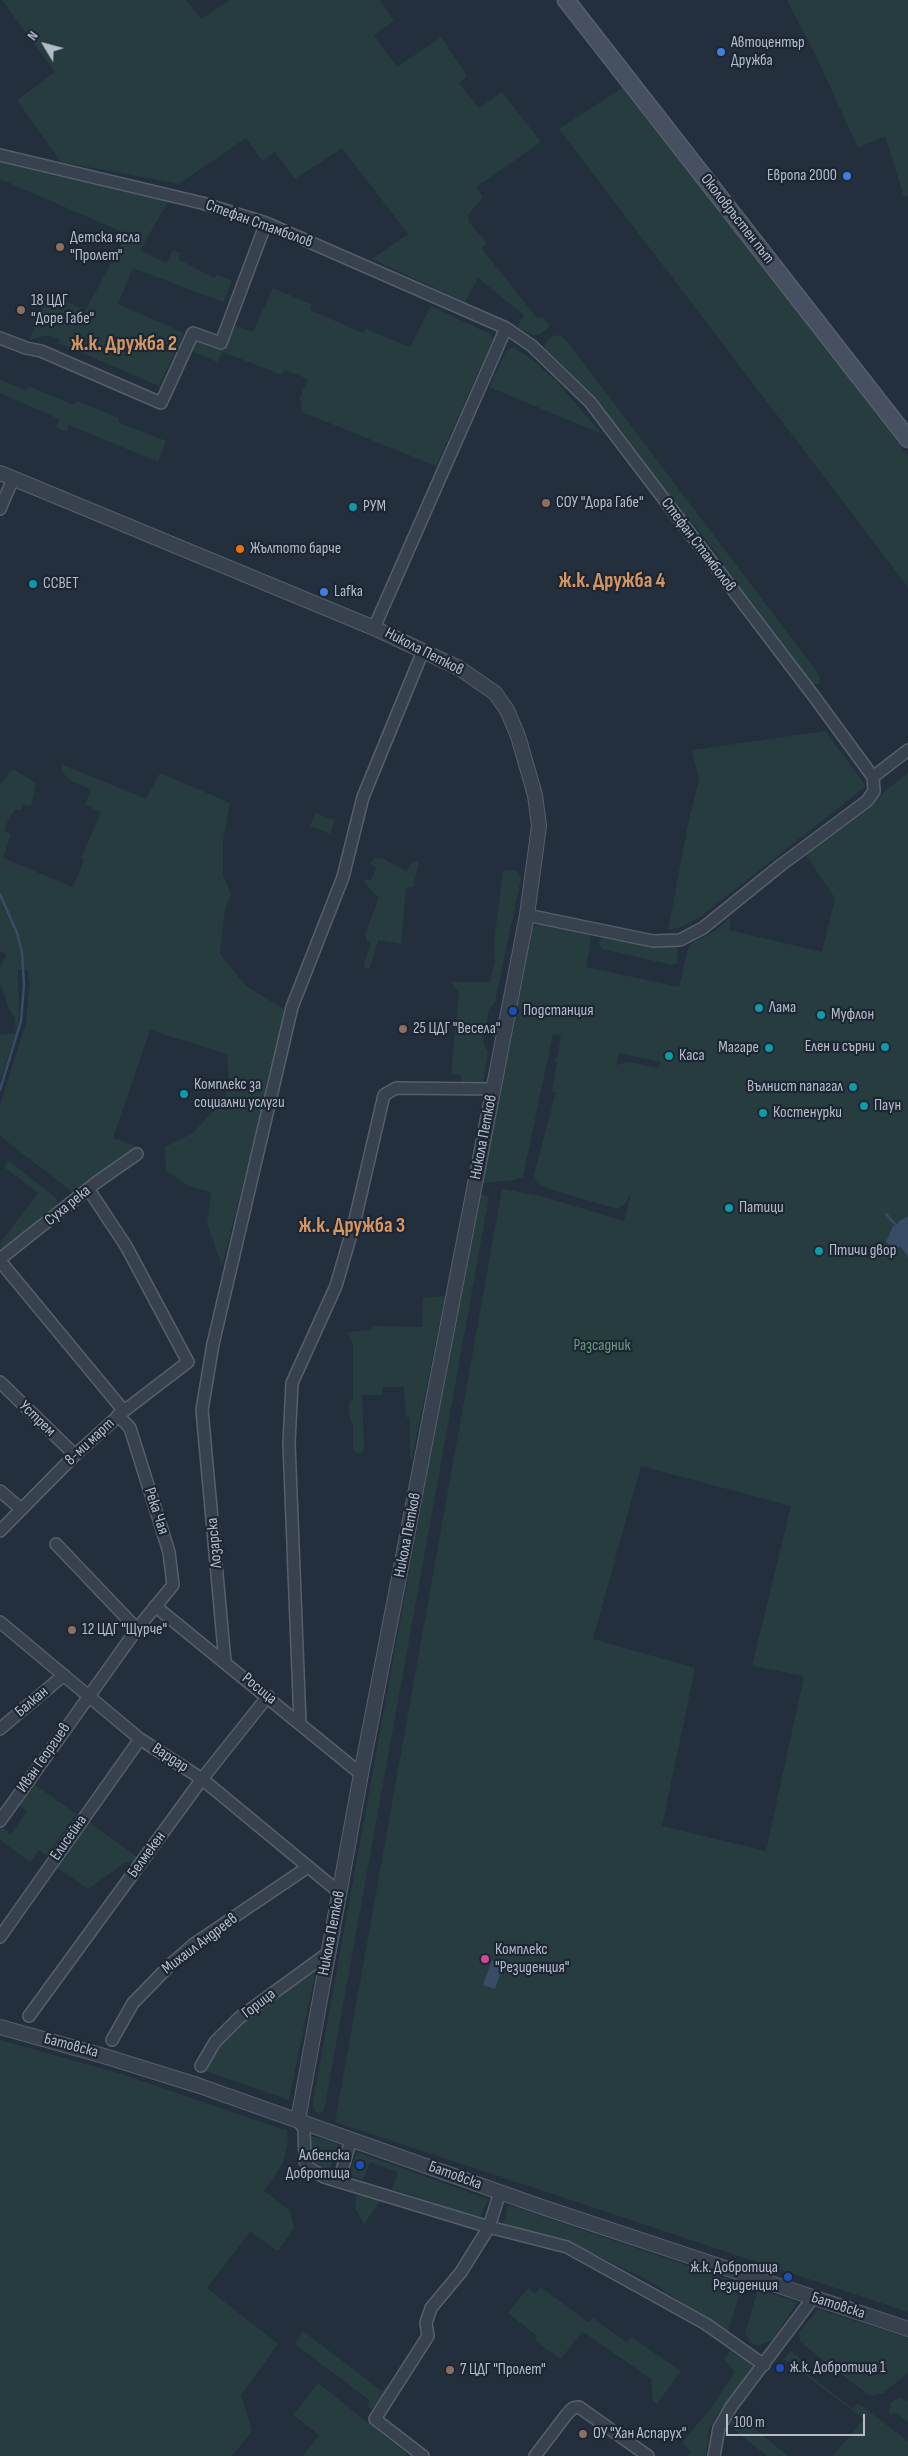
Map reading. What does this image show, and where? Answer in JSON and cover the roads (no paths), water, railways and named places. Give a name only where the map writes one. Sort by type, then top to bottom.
[{"type":"main road","name":"Околовръстен път","points":[[566,0],[908,439]]},
{"type":"street","name":"Стефан Стамболов","points":[[0,155],[202,203],[266,223],[506,328],[532,346],[590,402],[813,695],[873,777]]},
{"type":"street","points":[[0,338],[26,348],[41,351],[161,403],[192,333],[221,343],[266,223]]},
{"type":"street","points":[[374,628],[506,328]]},
{"type":"street","name":"Никола Петков","points":[[0,473],[374,628],[459,668],[495,693],[507,710],[518,736],[535,795],[539,826],[527,915],[362,1774],[298,2120]]},
{"type":"street","points":[[0,509],[13,479]]},
{"type":"street","name":"Лозарска","points":[[225,1662],[202,1410],[213,1344],[292,1007],[343,877],[363,797],[423,651]]},
{"type":"street","points":[[527,915],[653,941],[680,940],[703,928],[781,865],[867,801],[874,791],[873,777],[908,750]]},
{"type":"street","points":[[300,1723],[289,1443],[292,1383],[336,1286],[354,1224],[384,1095],[396,1088],[493,1089]]},
{"type":"street","name":"Суха река","points":[[0,1260],[97,1182],[137,1154]]},
{"type":"street","name":"8-ми март","points":[[0,1531],[75,1455],[121,1413],[188,1362],[126,1246],[89,1190]]},
{"type":"street","name":"Река Чая","points":[[0,1260],[121,1413],[130,1428],[170,1552],[173,1584],[155,1606]]},
{"type":"street","name":"Устрем","points":[[0,1382],[75,1455]]},
{"type":"street","points":[[0,1491],[21,1509]]},
{"type":"street","points":[[56,1544],[137,1629]]},
{"type":"street","points":[[88,1696],[155,1606]]},
{"type":"street","name":"Росица","points":[[155,1606],[362,1774]]},
{"type":"street","name":"Вардар","points":[[0,1622],[140,1739],[202,1779],[340,1893]]},
{"type":"street","name":"Балкан","points":[[0,1729],[64,1675]]},
{"type":"street","name":"Иван Георгиев","points":[[0,1821],[88,1696]]},
{"type":"street","name":"Белмекен","points":[[29,2016],[202,1779],[268,1696]]},
{"type":"street","name":"Елисейна","points":[[0,1937],[140,1739]]},
{"type":"street","name":"Михаил Андреев","points":[[112,2040],[133,2003],[171,1964],[194,1944],[308,1867]]},
{"type":"street","name":"Горица","points":[[201,2066],[215,2042],[239,2018],[328,1953]]},
{"type":"street","name":"Батовска","points":[[0,2027],[104,2056],[272,2111],[500,2192],[908,2329]]},
{"type":"street","points":[[272,2111],[289,2107],[302,2096]]},
{"type":"street","points":[[298,2120],[304,2129],[303,2154],[309,2168],[324,2176],[489,2227],[567,2247],[706,2324],[764,2365]]},
{"type":"street","points":[[339,2181],[351,2140]]},
{"type":"street","points":[[423,2456],[375,2419],[428,2336],[426,2323],[432,2308],[461,2272],[489,2227],[500,2192]]},
{"type":"street","points":[[714,2456],[719,2428],[731,2407],[813,2298]]},
{"type":"street","points":[[535,2456],[567,2414],[573,2408],[579,2407],[648,2456]]},
{"type":"water","points":[[908,1216],[908,1257],[901,1247],[892,1248],[886,1242],[893,1226],[898,1227],[898,1222]]},
{"type":"water","points":[[492,1960],[504,1964],[495,1989],[483,1985]]},
{"type":"waterway","points":[[0,894],[17,933],[22,952],[24,985],[21,1021],[0,1090]]},
{"type":"waterway","points":[[886,1214],[898,1227]]},
{"type":"place","name":"Автоцентър Дружба","points":[[721,52]]},
{"type":"place","name":"Европа 2000","points":[[847,176]]},
{"type":"place","name":"Детска ясла \"Пролет\"","points":[[60,247]]},
{"type":"place","name":"18 ЦДГ \"Доре Габе\"","points":[[21,310]]},
{"type":"place","name":"СОУ \"Дора Габе\"","points":[[546,503]]},
{"type":"place","name":"РУМ","points":[[353,507]]},
{"type":"place","name":"Жълтото барче","points":[[240,549]]},
{"type":"place","name":"ССВЕТ","points":[[33,584]]},
{"type":"place","name":"Lafka","points":[[324,592]]},
{"type":"place","name":"Лама","points":[[759,1008]]},
{"type":"place","name":"Подстанция","points":[[513,1011]]},
{"type":"place","name":"Муфлон","points":[[821,1015]]},
{"type":"place","name":"25 ЦДГ \"Весела\"","points":[[403,1029]]},
{"type":"place","name":"Елен и сърни","points":[[885,1047]]},
{"type":"place","name":"Магаре","points":[[769,1048]]},
{"type":"place","name":"Каса","points":[[669,1056]]},
{"type":"place","name":"Вълнист папагал","points":[[853,1087]]},
{"type":"place","name":"Комплекс за социални услуги","points":[[184,1094]]},
{"type":"place","name":"Паун","points":[[864,1106]]},
{"type":"place","name":"Костенурки","points":[[763,1113]]},
{"type":"place","name":"Патици","points":[[729,1208]]},
{"type":"place","name":"Птичи двор","points":[[819,1251]]},
{"type":"place","name":"12 ЦДГ \"Щурче\"","points":[[72,1630]]},
{"type":"place","name":"Комплекс \"Резиденция\"","points":[[485,1959]]},
{"type":"place","name":"Албенска Добротица","points":[[360,2165]]},
{"type":"place","name":"ж.к. Добротица Резиденция","points":[[788,2277]]},
{"type":"place","name":"ж.к. Добротица 1","points":[[780,2368]]},
{"type":"place","name":"7 ЦДГ \"Пролет\"","points":[[450,2370]]},
{"type":"place","name":"ОУ \"Хан Аспарух\"","points":[[583,2434]]},
{"type":"district","name":"ж.к. Дружба 2","points":[[124,345]]},
{"type":"district","name":"ж.к. Дружба 4","points":[[612,582]]},
{"type":"district","name":"ж.к. Дружба 3","points":[[352,1227]]},
{"type":"park label","name":"Разсадник","points":[[602,1346]]}]
